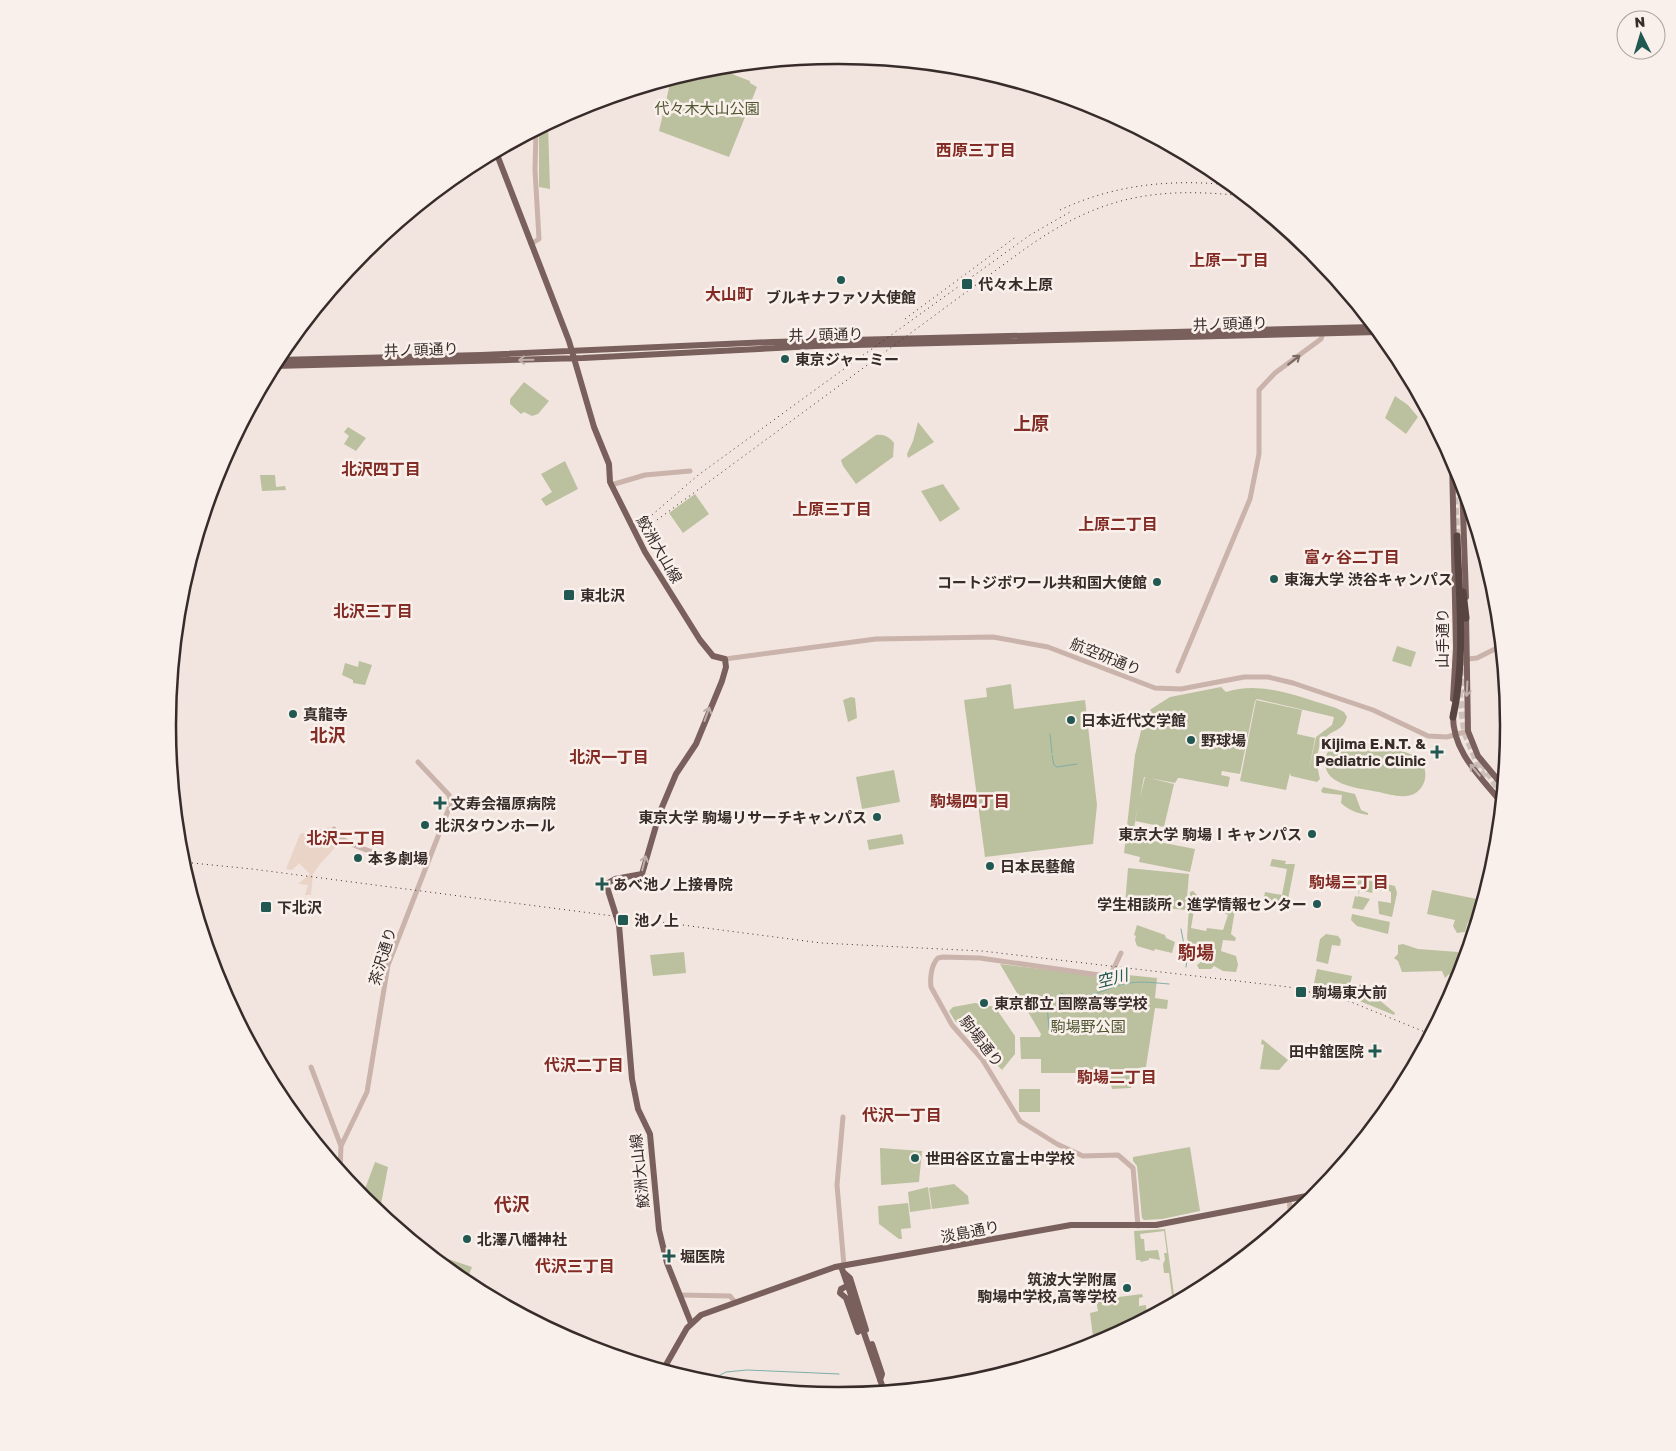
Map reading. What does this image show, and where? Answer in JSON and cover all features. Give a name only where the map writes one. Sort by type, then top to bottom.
[{"type":"highway","points":[[1452,717],[1460,681],[1461,656],[1459,536],[1466,618]]},
{"type":"main road","name":"鮫洲大山線","points":[[498,158],[573,355],[594,427],[609,464],[612,485],[645,552],[700,640],[714,656],[725,659],[726,666],[722,681],[696,744],[676,774],[660,812],[642,874],[616,879],[606,884],[619,925],[634,1097],[650,1134],[658,1230],[667,1263],[691,1323]]},
{"type":"main road","name":"井ノ頭通り","points":[[283,366],[1324,331],[1366,328]]},
{"type":"main road","name":"井ノ頭通り","points":[[1324,331],[1369,332]]},
{"type":"main road","name":"井ノ頭通り","points":[[287,360],[573,355]]},
{"type":"main road","name":"山手通り","points":[[1452,481],[1456,648],[1452,717],[1455,735],[1466,759],[1496,795]]},
{"type":"main road","points":[[1453,510],[1455,488]]},
{"type":"main road","name":"山手通り","points":[[1463,507],[1468,659],[1468,731],[1478,756],[1497,780]]},
{"type":"main road","name":"淡島通り","points":[[666,1365],[691,1323],[710,1311],[843,1268],[1065,1226],[1085,1224],[1138,1226],[1172,1223],[1302,1197]]},
{"type":"main road","points":[[843,1268],[846,1286],[882,1386]]},
{"type":"main road","points":[[843,1268],[850,1278],[860,1324]]},
{"type":"main road","points":[[846,1286],[841,1289],[840,1293],[846,1298],[860,1324],[882,1374],[879,1377]]},
{"type":"street","points":[[531,244],[539,239],[535,174],[536,137]]},
{"type":"street","points":[[1178,670],[1250,499],[1259,454],[1259,390],[1275,373],[1321,339],[1324,331]]},
{"type":"street","points":[[612,485],[645,475],[690,471]]},
{"type":"street","name":"航空研通り","points":[[725,659],[876,639],[993,637],[1048,647],[1155,688],[1180,689],[1255,677],[1278,679],[1373,710],[1428,736],[1455,735],[1468,731]]},
{"type":"street","points":[[1468,659],[1477,658],[1495,649]]},
{"type":"street","name":"茶沢通り","points":[[340,1162],[341,1146],[367,1092],[388,966],[451,802],[450,795],[418,762]]},
{"type":"street","points":[[334,829],[344,840],[361,848],[427,865]]},
{"type":"street","name":"駒場通り","points":[[1122,953],[1112,972],[1106,976],[980,958],[943,957],[935,962],[931,981],[932,987],[952,1025],[982,1059],[1020,1121],[1036,1132],[1077,1153],[1090,1157],[1118,1155],[1131,1164],[1138,1226]]},
{"type":"street","points":[[311,1067],[341,1146]]},
{"type":"street","points":[[843,1117],[837,1192],[843,1268]]},
{"type":"street","points":[[1289,1199],[1290,1208]]},
{"type":"street","points":[[679,1295],[730,1296],[735,1302]]},
{"type":"green space","name":"代々木大山公園","points":[[729,73],[750,81],[750,83],[757,87],[729,157],[659,131],[670,85]]},
{"type":"green space","points":[[548,131],[550,189],[539,187],[539,135]]},
{"type":"green space","points":[[524,382],[549,401],[538,414],[532,416],[524,412],[521,414],[510,404],[510,399]]},
{"type":"green space","points":[[1395,396],[1408,405],[1418,417],[1406,434],[1385,418]]},
{"type":"green space","points":[[918,422],[934,442],[908,458],[907,454]]},
{"type":"green space","points":[[348,427],[366,438],[356,451],[344,444],[349,436],[344,432]]},
{"type":"green space","points":[[876,435],[886,436],[894,443],[893,457],[856,484],[841,460]]},
{"type":"green space","points":[[565,461],[578,489],[546,506],[541,499],[552,492],[541,474]]},
{"type":"green space","points":[[260,475],[275,475],[276,487],[285,486],[286,490],[262,491]]},
{"type":"green space","points":[[943,484],[960,509],[940,522],[921,491]]},
{"type":"green space","points":[[695,494],[709,514],[683,533],[669,513]]},
{"type":"green space","points":[[1397,646],[1416,652],[1411,667],[1392,661]]},
{"type":"green space","points":[[359,661],[372,665],[365,685],[353,683],[353,680],[342,675],[345,663],[358,667]]},
{"type":"green space","points":[[1011,684],[1014,709],[1085,700],[1097,805],[1093,844],[985,857],[964,700],[987,697],[986,688]]},
{"type":"green space","points":[[1221,687],[1226,692],[1239,689],[1267,689],[1295,695],[1336,708],[1344,712],[1347,717],[1339,729],[1325,737],[1319,748],[1317,760],[1320,779],[1317,782],[1291,776],[1290,773],[1286,790],[1240,781],[1256,700],[1240,774],[1222,771],[1221,775],[1230,777],[1228,787],[1180,778],[1175,783],[1149,778],[1174,784],[1164,827],[1135,821],[1134,828],[1144,830],[1144,839],[1195,849],[1190,872],[1139,862],[1140,857],[1124,853],[1135,755],[1144,719],[1151,709],[1170,697]],"holes":[[[1257,699],[1334,717],[1332,725],[1316,737],[1309,770],[1315,738],[1297,734],[1302,710]]]},
{"type":"green space","points":[[851,697],[855,698],[857,718],[848,722],[843,700]]},
{"type":"green space","points":[[1345,741],[1384,746],[1413,755],[1423,764],[1425,770],[1424,782],[1417,792],[1412,795],[1399,796],[1352,787],[1335,780],[1329,774],[1326,767],[1326,757],[1333,746]]},
{"type":"green space","points":[[894,770],[900,802],[862,809],[856,777]]},
{"type":"green space","points":[[1323,787],[1355,794],[1361,810],[1368,813],[1368,815],[1344,806],[1341,803],[1342,795],[1323,793],[1321,791]]},
{"type":"green space","points":[[902,834],[904,844],[869,850],[867,840]]},
{"type":"green space","points":[[1272,859],[1286,861],[1285,864],[1295,864],[1285,906],[1263,902],[1265,892],[1282,895],[1287,869],[1270,866]]},
{"type":"green space","points":[[1128,868],[1189,874],[1186,910],[1125,904]]},
{"type":"green space","points":[[1359,878],[1395,886],[1397,893],[1392,917],[1379,914],[1378,901],[1391,903],[1391,892],[1384,888],[1381,891],[1373,889],[1372,893],[1360,890],[1358,895],[1359,889],[1361,889],[1361,886],[1357,885]]},
{"type":"green space","points":[[1432,890],[1476,899],[1465,932],[1457,933],[1453,926],[1455,920],[1427,914]]},
{"type":"green space","points":[[1193,891],[1198,896],[1236,904],[1231,934],[1236,938],[1235,941],[1223,940],[1221,951],[1236,956],[1238,965],[1236,972],[1223,971],[1214,966],[1211,969],[1199,969],[1197,965],[1202,961],[1191,952],[1187,938],[1190,892]],"holes":[[[1194,910],[1225,910],[1224,913],[1228,915],[1223,930],[1207,928],[1206,931],[1191,928]]]},
{"type":"green space","points":[[1355,896],[1370,899],[1363,910],[1352,908]]},
{"type":"green space","points":[[1352,914],[1390,922],[1388,934],[1357,926],[1351,920]]},
{"type":"green space","points":[[1137,925],[1165,935],[1166,938],[1175,942],[1172,953],[1155,949],[1154,951],[1137,946],[1136,936],[1134,935]]},
{"type":"green space","points":[[1326,934],[1338,936],[1341,940],[1340,946],[1332,945],[1328,964],[1316,961],[1320,939]]},
{"type":"green space","points":[[1403,944],[1418,949],[1458,952],[1458,955],[1450,976],[1449,974],[1445,978],[1442,971],[1402,972],[1398,961],[1394,958],[1398,954],[1398,945]]},
{"type":"green space","points":[[684,952],[686,973],[653,976],[650,955]]},
{"type":"green space","name":"駒場野公園","points":[[1000,964],[1090,975],[1103,980],[1118,974],[1157,978],[1155,998],[1168,1000],[1167,1009],[1155,1008],[1146,1067],[1138,1068],[1131,1088],[1112,1089],[1108,1073],[1041,1073],[1041,1059],[1021,1059],[1020,1037],[1040,1037],[1041,1034]]},
{"type":"green space","points":[[1317,969],[1352,976],[1349,990],[1314,983]]},
{"type":"green space","points":[[1360,984],[1395,1013],[1394,1015],[1352,998]]},
{"type":"green space","points":[[975,1003],[995,1007],[1015,1036],[1015,1054],[1002,1070],[955,1021],[949,1011],[953,1007]]},
{"type":"green space","points":[[1262,1039],[1288,1060],[1279,1070],[1260,1069],[1264,1045],[1261,1044]]},
{"type":"green space","points":[[1019,1089],[1040,1089],[1040,1112],[1019,1112]]},
{"type":"green space","points":[[1190,1147],[1200,1211],[1162,1219],[1144,1220],[1142,1218],[1137,1166],[1133,1161],[1133,1157]]},
{"type":"green space","points":[[880,1148],[922,1151],[919,1182],[881,1185]]},
{"type":"green space","points":[[375,1162],[388,1167],[381,1203],[365,1188]]},
{"type":"green space","points":[[954,1184],[968,1196],[969,1204],[932,1209],[929,1188]]},
{"type":"green space","points":[[928,1187],[931,1209],[910,1212],[908,1192]]},
{"type":"green space","points":[[908,1203],[911,1228],[901,1229],[902,1239],[899,1239],[879,1224],[878,1206]]},
{"type":"green space","points":[[1165,1229],[1174,1295],[1172,1296],[1169,1273],[1164,1273],[1164,1253],[1167,1253],[1164,1231],[1140,1234],[1141,1239],[1144,1239],[1145,1251],[1158,1250],[1160,1260],[1149,1258],[1149,1260],[1141,1262],[1136,1260],[1134,1231]]},
{"type":"green space","points":[[448,1260],[472,1267],[469,1275]]},
{"type":"green space","points":[[1142,1294],[1143,1297],[1139,1298],[1139,1306],[1146,1305],[1146,1311],[1093,1336],[1090,1313],[1098,1311],[1096,1300]]},
{"type":"shaded area","points":[[330,827],[330,830],[342,840],[313,874],[311,895],[305,895],[308,885],[298,884],[310,874],[299,863],[292,870],[286,869],[300,834]]},
{"type":"waterway","points":[[1050,734],[1052,753]]},
{"type":"waterway","points":[[1052,755],[1054,765],[1057,767],[1077,764]]},
{"type":"waterway","name":"空川","points":[[1181,929],[1187,960],[1186,967]]},
{"type":"waterway","name":"空川","points":[[1061,993],[1076,997],[1094,994],[1129,983],[1169,984]]},
{"type":"waterway","points":[[1034,997],[1047,1006],[1049,1028]]},
{"type":"waterway","points":[[718,1376],[726,1372],[747,1370],[839,1374]]},
{"type":"tunnel","points":[[1454,487],[1457,536]]},
{"type":"tunnel","points":[[1464,658],[1465,690]]},
{"type":"tunnel","points":[[1459,691],[1465,733],[1485,781]]},
{"type":"tunnel","points":[[1482,763],[1496,786]]},
{"type":"railway","points":[[1060,210],[1102,194],[1144,185],[1165,183],[1218,184]]},
{"type":"railway","points":[[657,520],[1049,233],[1101,207],[1127,200],[1181,193],[1234,195]]},
{"type":"railway","points":[[652,515],[697,476],[819,387],[1030,235],[1070,212]]},
{"type":"railway","points":[[905,319],[1017,236]]},
{"type":"railway","points":[[191,863],[252,869],[821,943],[982,951],[1289,987],[1351,1002],[1424,1032]]},
{"type":"place","name":"ブルキナファソ大使館","points":[[841,280]]},
{"type":"place","name":"代々木上原","points":[[967,284]]},
{"type":"place","name":"東京ジャーミー","points":[[785,359]]},
{"type":"place","name":"東海大学 渋谷キャンパス","points":[[1274,579]]},
{"type":"place","name":"コートジボワール共和国大使館","points":[[1157,582]]},
{"type":"place","name":"東北沢","points":[[569,595]]},
{"type":"place","name":"真龍寺","points":[[293,714]]},
{"type":"place","name":"日本近代文学館","points":[[1071,720]]},
{"type":"place","name":"野球場","points":[[1191,740]]},
{"type":"place","name":"Kijima E.N.T. & Pediatric Clinic","points":[[1437,752]]},
{"type":"place","name":"文寿会福原病院","points":[[440,803]]},
{"type":"place","name":"東京大学 駒場リサーチキャンパス","points":[[877,817]]},
{"type":"place","name":"北沢タウンホール","points":[[425,825]]},
{"type":"place","name":"東京大学 駒場Ⅰキャンパス","points":[[1312,834]]},
{"type":"place","name":"本多劇場","points":[[358,858]]},
{"type":"place","name":"日本民藝館","points":[[990,866]]},
{"type":"place","name":"あべ池ノ上接骨院","points":[[602,884]]},
{"type":"place","name":"学生相談所・進学情報センター","points":[[1317,904]]},
{"type":"place","name":"下北沢","points":[[266,907]]},
{"type":"place","name":"池ノ上","points":[[623,920]]},
{"type":"place","name":"駒場東大前","points":[[1301,992]]},
{"type":"place","name":"東京都立 国際高等学校","points":[[984,1003]]},
{"type":"place","name":"田中舘医院","points":[[1375,1051]]},
{"type":"place","name":"世田谷区立富士中学校","points":[[915,1158]]},
{"type":"place","name":"北澤八幡神社","points":[[467,1239]]},
{"type":"place","name":"堀医院","points":[[669,1256]]},
{"type":"place","name":"筑波大学附属 駒場中学校,高等学校","points":[[1127,1288]]},
{"type":"district","name":"西原三丁目","points":[[976,150]]},
{"type":"district","name":"上原一丁目","points":[[1229,260]]},
{"type":"district","name":"大山町","points":[[729,294]]},
{"type":"district","name":"上原","points":[[1031,423]]},
{"type":"district","name":"北沢四丁目","points":[[381,469]]},
{"type":"district","name":"上原三丁目","points":[[832,509]]},
{"type":"district","name":"上原二丁目","points":[[1118,524]]},
{"type":"district","name":"富ヶ谷二丁目","points":[[1352,557]]},
{"type":"district","name":"北沢三丁目","points":[[373,611]]},
{"type":"district","name":"北沢","points":[[328,735]]},
{"type":"district","name":"北沢一丁目","points":[[609,757]]},
{"type":"district","name":"駒場四丁目","points":[[970,801]]},
{"type":"district","name":"北沢二丁目","points":[[346,838]]},
{"type":"district","name":"駒場三丁目","points":[[1349,882]]},
{"type":"district","name":"駒場","points":[[1196,952]]},
{"type":"district","name":"代沢二丁目","points":[[584,1065]]},
{"type":"district","name":"駒場二丁目","points":[[1117,1077]]},
{"type":"district","name":"代沢一丁目","points":[[902,1115]]},
{"type":"district","name":"代沢","points":[[512,1204]]},
{"type":"district","name":"代沢三丁目","points":[[575,1266]]}]
